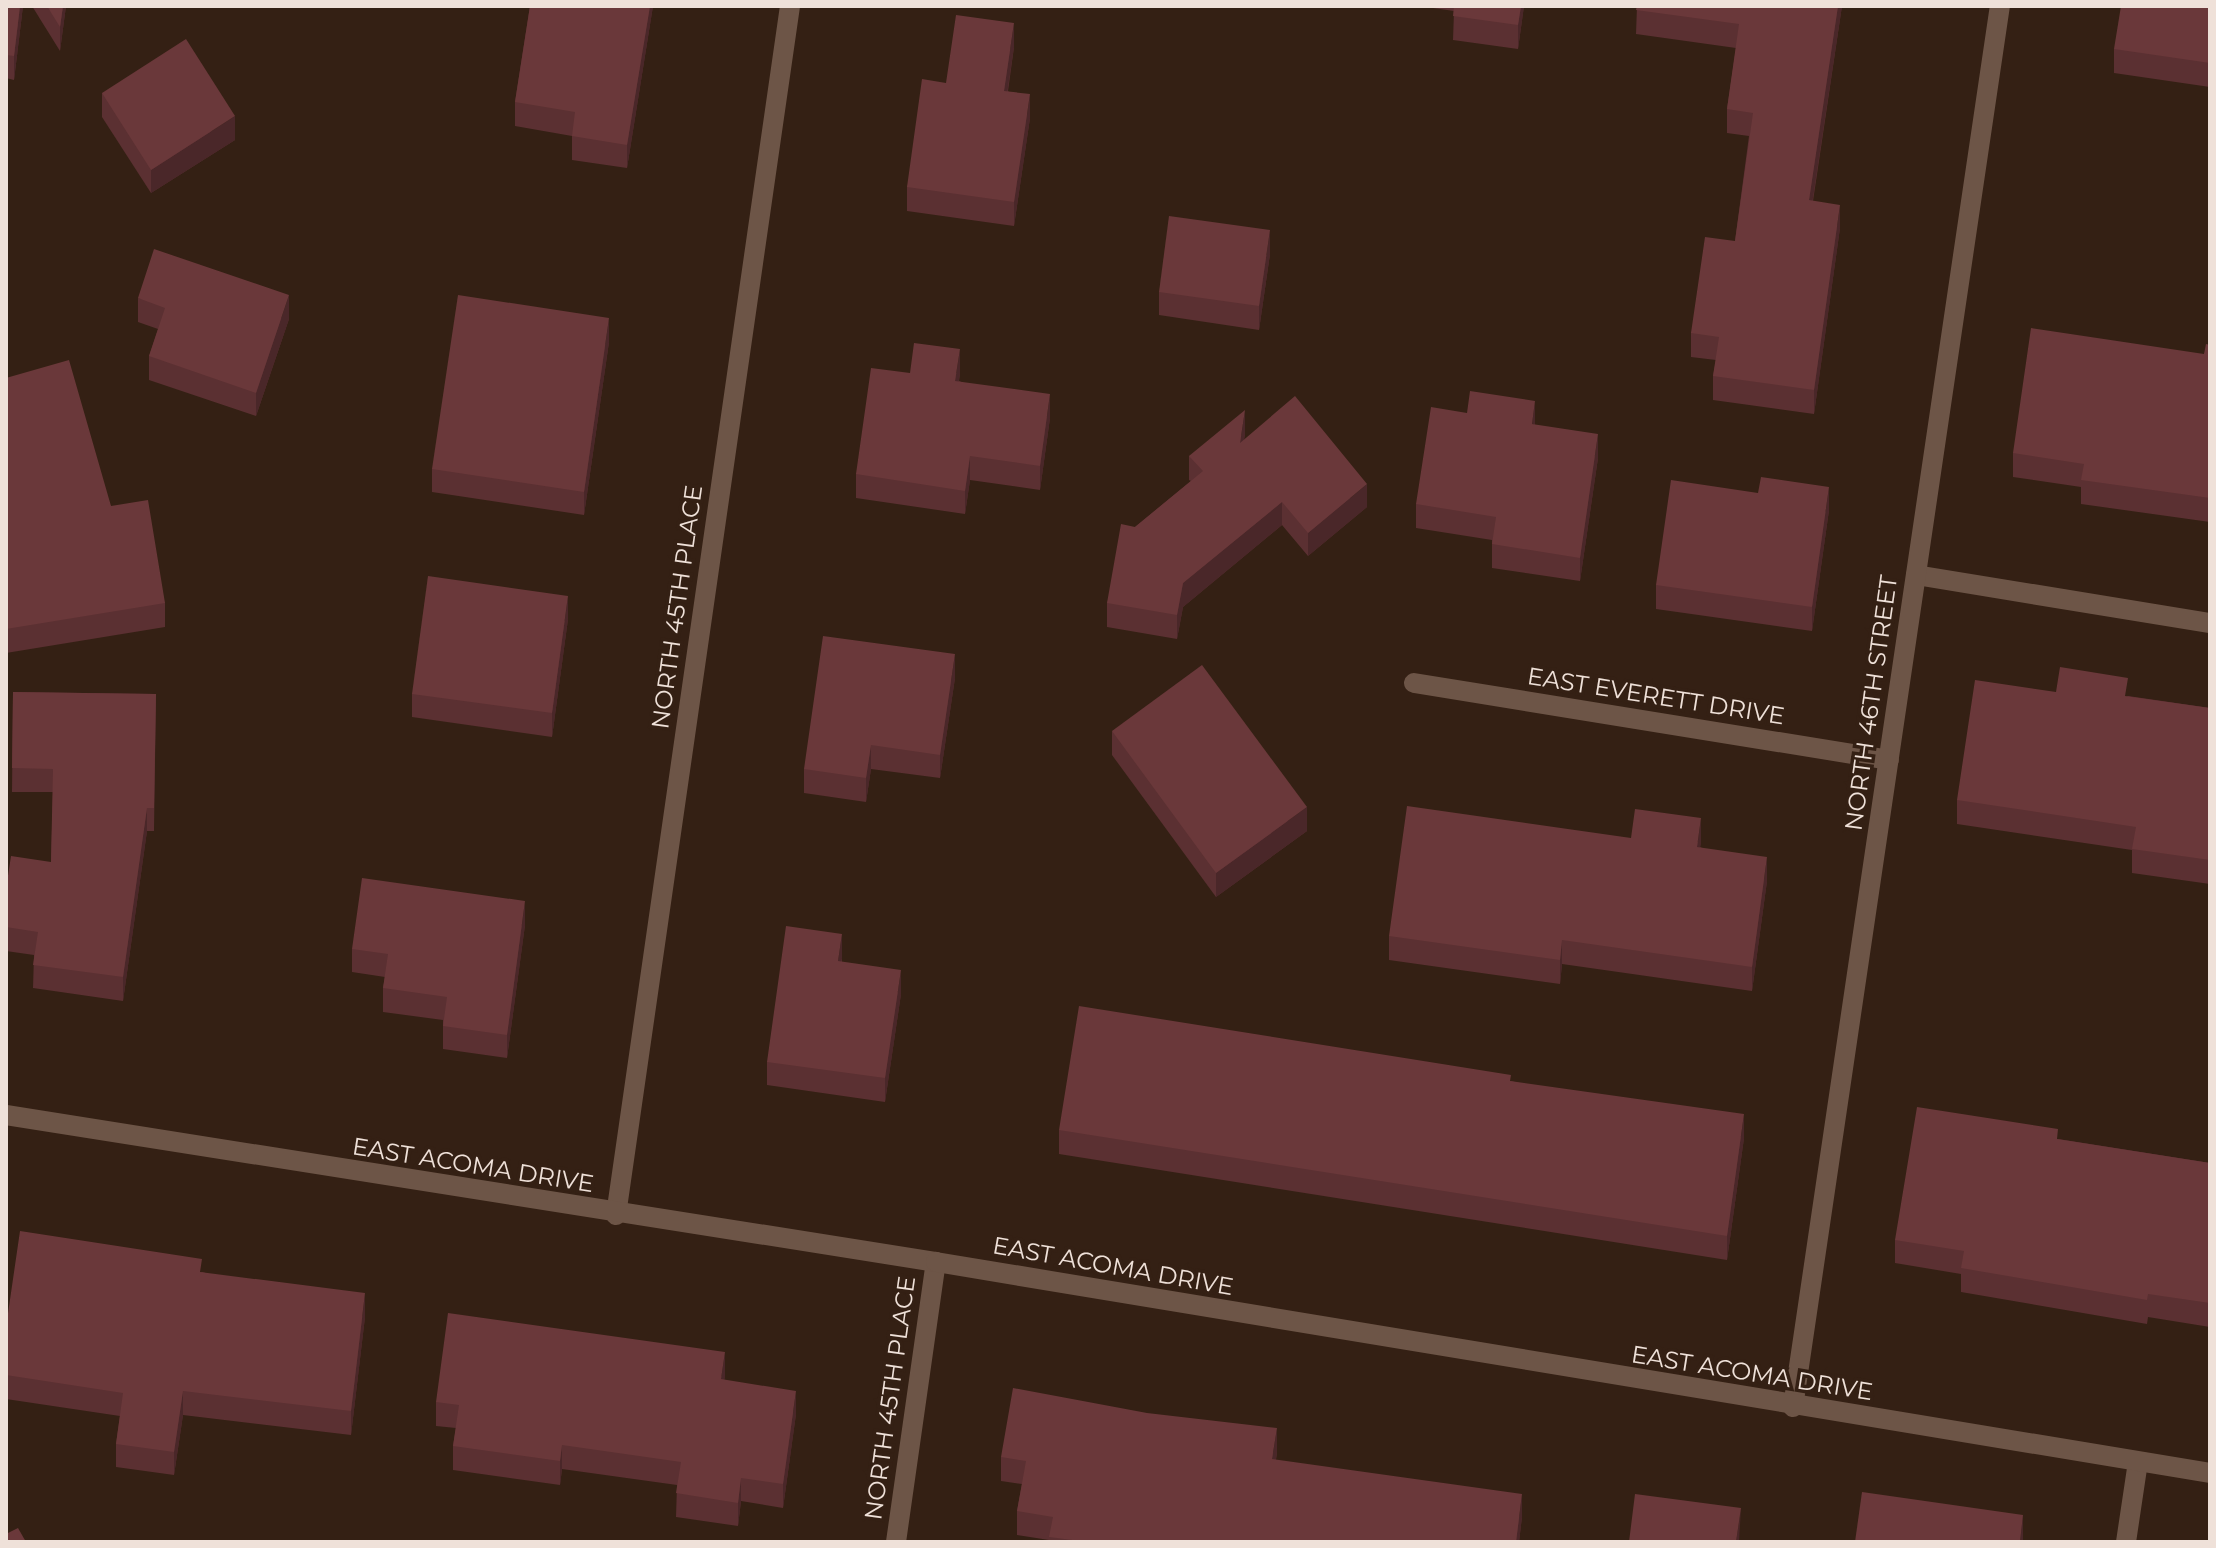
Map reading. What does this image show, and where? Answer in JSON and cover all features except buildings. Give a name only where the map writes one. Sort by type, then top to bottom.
[{"type":"street","name":"NORTH 45TH PLACE","points":[[616,1215],[790,6]]},
{"type":"street","name":"NORTH 46TH STREET","points":[[1793,1407],[2000,6]]},
{"type":"street","points":[[1916,575],[2210,623]]},
{"type":"street","name":"EAST EVERETT DRIVE","points":[[1414,683],[1889,760]]},
{"type":"street","name":"EAST ACOMA DRIVE","points":[[6,1115],[616,1215],[936,1262],[1793,1407],[2210,1473]]},
{"type":"street","name":"NORTH 45TH PLACE","points":[[896,1542],[936,1262]]},
{"type":"street","points":[[2126,1542],[2138,1462]]}]
